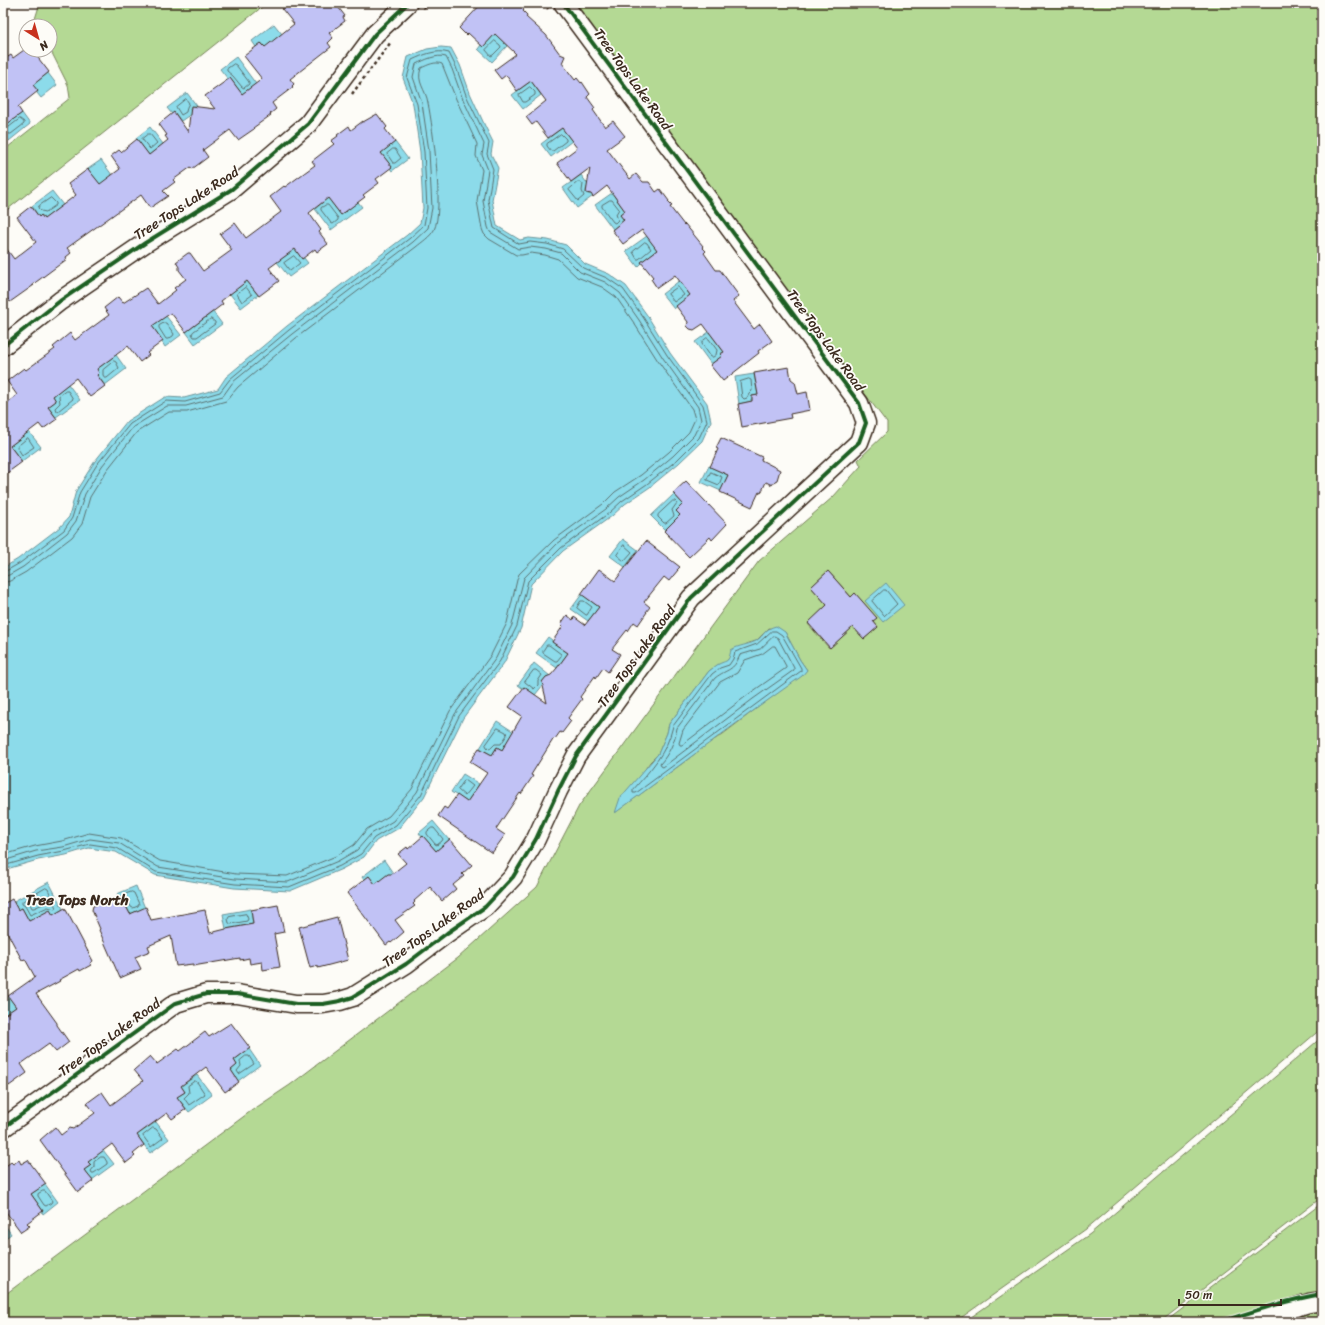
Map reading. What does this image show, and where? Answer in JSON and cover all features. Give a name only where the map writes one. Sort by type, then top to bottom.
[{"type":"street","name":"Tree Tops Lake Road","points":[[3,346],[60,301],[145,243],[232,189],[308,124],[375,34],[408,3]]},
{"type":"street","name":"Tree Tops Lake Road","points":[[3,1128],[176,1003],[206,994],[236,994],[296,1004],[323,1004],[353,997],[406,964],[446,933],[485,907],[513,877],[536,840],[558,791],[576,756],[691,598],[859,442],[866,423],[859,403],[556,6]]},
{"type":"street","points":[[1247,1322],[1309,1303],[1322,1301]]},
{"type":"path","points":[[544,3],[556,6]]},
{"type":"green space","points":[[40,3],[267,3],[3,213],[3,151],[70,98],[68,85],[54,58],[58,58],[58,18],[35,18]]},
{"type":"green space","points":[[569,3],[1322,3],[1322,1028],[1086,1229],[955,1322],[3,1322],[3,1296],[251,1111],[290,1085],[458,958],[537,887],[579,806],[759,561],[833,497],[861,466],[858,460],[887,432],[887,423]],"holes":[[[828,571],[851,597],[876,618],[873,621],[878,627],[864,639],[853,627],[829,648],[808,624],[827,605],[811,587]],[[769,628],[785,632],[807,670],[723,734],[616,812],[650,762],[658,754],[667,733],[669,724],[709,671],[726,662],[748,643],[756,641]]]},
{"type":"green space","points":[[1322,1037],[1322,1197],[1160,1322],[964,1322],[1090,1234]]},
{"type":"green space","points":[[1322,1203],[1322,1322],[1165,1322]]},
{"type":"water","points":[[274,24],[282,34],[275,39],[278,42],[267,50],[262,43],[256,47],[252,41]]},
{"type":"water","points":[[495,34],[507,46],[492,62],[478,49],[481,45],[483,47]]},
{"type":"water","points":[[441,47],[451,48],[460,65],[470,93],[493,142],[491,154],[498,168],[492,200],[497,226],[520,240],[529,238],[548,240],[566,245],[585,264],[609,274],[626,286],[647,315],[670,353],[707,403],[711,421],[702,441],[679,463],[650,487],[563,551],[531,584],[521,628],[504,663],[463,718],[424,797],[399,828],[376,841],[364,857],[342,869],[290,891],[234,888],[155,875],[116,852],[89,848],[3,870],[3,568],[18,559],[60,527],[69,517],[76,491],[95,461],[127,421],[165,397],[184,398],[218,389],[226,377],[287,326],[407,235],[420,223],[423,208],[420,152],[413,104],[403,78],[408,57],[427,49]]},
{"type":"water","points":[[236,57],[256,84],[242,94],[230,78],[228,79],[220,69]]},
{"type":"water","points":[[48,73],[57,85],[41,98],[33,85]]},
{"type":"water","points":[[531,81],[541,95],[523,109],[512,95]]},
{"type":"water","points":[[187,93],[197,106],[190,108],[191,114],[181,121],[175,113],[172,114],[167,108]]},
{"type":"water","points":[[22,113],[30,124],[9,141],[3,132],[3,127]]},
{"type":"water","points":[[150,127],[163,144],[149,155],[136,138]]},
{"type":"water","points":[[562,128],[572,141],[551,157],[541,144]]},
{"type":"water","points":[[395,142],[408,159],[392,171],[390,168],[392,167],[381,153]]},
{"type":"water","points":[[101,160],[112,175],[101,186],[88,169]]},
{"type":"water","points":[[581,175],[589,186],[587,187],[586,191],[588,194],[593,196],[577,208],[563,188]]},
{"type":"water","points":[[52,191],[63,205],[44,219],[42,215],[39,217],[32,206]]},
{"type":"water","points":[[612,193],[625,211],[620,215],[624,220],[613,229],[595,205]]},
{"type":"water","points":[[328,198],[341,215],[358,202],[362,207],[331,230],[315,209]]},
{"type":"water","points":[[647,236],[657,250],[641,262],[642,263],[638,267],[626,251]]},
{"type":"water","points":[[295,249],[302,259],[304,258],[308,263],[289,277],[277,262]]},
{"type":"water","points":[[247,281],[258,295],[241,308],[230,294]]},
{"type":"water","points":[[679,281],[690,295],[674,309],[662,294]]},
{"type":"water","points":[[213,312],[222,324],[195,344],[186,332]]},
{"type":"water","points":[[166,316],[181,335],[165,347],[162,342],[163,341],[152,326]]},
{"type":"water","points":[[709,332],[724,352],[720,354],[722,356],[711,364],[695,342]]},
{"type":"water","points":[[116,355],[126,369],[105,385],[97,375],[99,373],[97,369]]},
{"type":"water","points":[[754,374],[758,395],[752,396],[752,401],[739,404],[735,377]]},
{"type":"water","points":[[68,384],[80,400],[56,417],[48,407],[56,401],[53,396]]},
{"type":"water","points":[[29,432],[41,447],[22,461],[10,446]]},
{"type":"water","points":[[709,466],[728,475],[721,491],[701,482]]},
{"type":"water","points":[[674,494],[683,504],[676,511],[680,515],[665,530],[651,516]]},
{"type":"water","points":[[623,539],[638,550],[625,567],[610,556]]},
{"type":"water","points":[[886,583],[904,605],[883,622],[865,601]]},
{"type":"water","points":[[582,594],[599,607],[588,621],[571,609]]},
{"type":"water","points":[[776,626],[785,632],[807,670],[802,676],[615,813],[620,798],[658,754],[667,733],[669,724],[709,671],[727,660],[731,650],[756,641],[767,630]]},
{"type":"water","points":[[548,637],[552,640],[552,642],[568,653],[557,668],[536,653]]},
{"type":"water","points":[[534,663],[550,676],[546,677],[542,682],[543,685],[535,695],[524,687],[522,688],[518,685]]},
{"type":"water","points":[[497,721],[514,732],[502,750],[497,747],[492,755],[480,748]]},
{"type":"water","points":[[463,774],[479,784],[467,802],[451,792]]},
{"type":"water","points":[[433,821],[449,840],[436,851],[419,833]]},
{"type":"water","points":[[384,860],[393,873],[377,886],[369,876],[364,880],[362,877]]},
{"type":"water","points":[[49,882],[63,909],[53,915],[29,921],[22,908],[18,910],[14,901]]},
{"type":"water","points":[[136,886],[145,908],[130,914],[125,903],[117,894]]},
{"type":"water","points":[[251,909],[253,924],[226,929],[223,914]]},
{"type":"water","points":[[3,988],[16,1007],[3,1016]]},
{"type":"water","points":[[249,1049],[260,1065],[238,1081],[231,1070],[237,1065],[234,1060]]},
{"type":"water","points":[[197,1075],[212,1095],[189,1112],[177,1097],[185,1092],[181,1086]]},
{"type":"water","points":[[156,1122],[169,1139],[150,1153],[137,1135]]},
{"type":"water","points":[[103,1150],[114,1164],[92,1180],[84,1170],[90,1166],[88,1162]]},
{"type":"water","points":[[45,1184],[58,1202],[43,1214],[43,1211],[31,1194]]},
{"type":"water","points":[[3,1222],[11,1234],[3,1240]]},
{"type":"building","points":[[290,3],[335,3],[345,16],[343,17],[345,21],[329,33],[333,38],[328,43],[331,47],[290,79],[294,84],[292,86],[293,87],[272,103],[276,109],[270,114],[271,115],[238,140],[230,130],[203,150],[208,157],[192,169],[191,167],[173,180],[175,182],[163,191],[168,196],[150,208],[141,195],[67,248],[71,253],[66,257],[67,259],[10,302],[3,293],[3,244],[14,259],[36,242],[17,217],[31,206],[39,217],[41,215],[44,219],[76,195],[68,184],[88,169],[100,184],[120,169],[111,156],[119,150],[121,152],[137,139],[149,155],[168,140],[165,136],[167,135],[159,124],[174,112],[188,132],[191,106],[215,109],[205,96],[230,78],[242,94],[262,79],[244,56],[261,43],[265,47],[294,24],[282,9]]},
{"type":"building","points":[[482,3],[517,3],[524,10],[523,11],[527,15],[526,17],[546,35],[560,54],[565,56],[562,63],[575,80],[577,78],[581,83],[582,82],[590,94],[587,97],[595,108],[593,110],[605,127],[613,121],[625,136],[607,149],[630,179],[636,174],[643,182],[649,182],[656,192],[660,189],[672,206],[670,207],[703,246],[702,247],[706,251],[704,253],[716,270],[720,270],[739,296],[733,301],[754,329],[760,324],[772,341],[723,381],[710,365],[722,356],[720,354],[724,352],[703,324],[694,330],[690,329],[687,326],[688,322],[676,306],[690,295],[675,275],[657,288],[651,279],[653,277],[641,262],[657,250],[642,230],[623,244],[612,230],[624,220],[620,215],[625,211],[607,186],[593,197],[591,194],[586,193],[590,168],[571,182],[557,163],[577,148],[562,128],[548,138],[536,122],[532,125],[526,117],[546,101],[531,81],[517,91],[506,75],[501,79],[494,70],[516,54],[495,34],[483,47],[468,33],[466,35],[459,28]]},
{"type":"building","points":[[18,54],[18,58],[38,58],[49,72],[33,85],[38,91],[18,107],[22,113],[3,127],[3,60],[11,55],[13,58]]},
{"type":"building","points":[[377,114],[387,127],[385,129],[395,142],[381,153],[392,167],[376,179],[379,183],[363,195],[365,197],[341,215],[328,198],[309,213],[321,230],[319,232],[328,244],[317,252],[315,249],[302,259],[295,249],[269,268],[279,281],[259,296],[247,281],[221,301],[223,304],[186,332],[171,313],[152,326],[163,341],[147,353],[149,355],[140,362],[128,346],[97,369],[99,373],[97,375],[105,386],[90,397],[76,378],[53,396],[56,401],[48,407],[57,419],[43,429],[39,424],[10,446],[22,462],[3,476],[3,406],[17,395],[7,381],[24,368],[26,370],[55,349],[53,347],[70,333],[75,340],[109,315],[104,308],[118,297],[123,303],[146,288],[158,304],[176,290],[174,288],[186,279],[179,270],[176,262],[190,253],[203,271],[232,250],[220,234],[235,223],[246,238],[281,212],[270,197],[315,165],[312,161],[334,144],[331,141],[338,136],[337,135],[349,126],[351,130],[363,121]]},
{"type":"building","points":[[789,367],[791,379],[795,382],[798,394],[807,392],[810,410],[790,414],[791,418],[742,427],[738,404],[752,401],[752,396],[758,395],[754,373]]},
{"type":"building","points":[[721,438],[762,457],[761,460],[780,470],[777,480],[772,485],[766,482],[761,493],[759,492],[752,507],[720,492],[728,475],[710,467]]},
{"type":"building","points":[[686,481],[727,524],[712,540],[710,537],[689,557],[664,531],[680,515],[676,511],[683,504],[673,493]]},
{"type":"building","points":[[646,541],[680,567],[669,581],[664,577],[644,602],[650,607],[647,612],[638,625],[634,622],[612,649],[620,654],[617,659],[608,672],[603,668],[596,678],[595,676],[580,697],[582,699],[568,718],[571,721],[562,733],[560,732],[555,739],[554,738],[531,775],[533,776],[496,829],[505,835],[492,853],[438,816],[444,807],[447,809],[457,795],[467,802],[487,773],[470,762],[479,748],[492,755],[497,747],[502,750],[522,716],[509,707],[524,687],[547,703],[542,682],[546,677],[551,675],[568,653],[552,642],[563,626],[561,624],[567,615],[573,620],[574,617],[585,625],[599,607],[581,594],[599,569],[615,581]]},
{"type":"building","points":[[828,571],[851,597],[855,593],[877,618],[873,621],[878,627],[864,639],[853,627],[830,648],[808,623],[827,605],[811,587]]},
{"type":"building","points":[[423,836],[436,851],[450,839],[472,865],[462,874],[464,876],[453,885],[456,889],[442,901],[430,887],[414,901],[415,902],[413,904],[415,906],[395,920],[404,932],[391,943],[390,942],[386,945],[347,893],[369,876],[375,884],[388,874],[392,874],[406,863],[398,854],[407,847],[408,849]]},
{"type":"building","points":[[121,897],[130,914],[146,907],[151,920],[205,910],[210,933],[253,924],[251,910],[278,905],[284,932],[274,934],[280,967],[263,970],[262,962],[250,964],[249,958],[240,960],[240,958],[193,966],[193,964],[176,966],[171,936],[148,946],[150,951],[135,957],[141,969],[120,978],[92,910],[93,906],[100,903],[103,905]]},
{"type":"building","points":[[12,899],[18,910],[22,908],[29,921],[50,910],[53,915],[65,908],[93,961],[90,963],[91,965],[80,971],[79,969],[36,994],[69,1042],[56,1052],[49,1044],[21,1064],[27,1073],[9,1086],[3,1077],[3,1016],[16,1007],[8,996],[35,977],[25,959],[22,960],[7,932],[3,934],[3,904]]},
{"type":"building","points":[[337,917],[348,960],[318,968],[318,966],[310,968],[299,927]]},
{"type":"building","points":[[231,1023],[250,1048],[234,1060],[237,1065],[231,1070],[239,1082],[225,1092],[206,1067],[181,1086],[185,1092],[177,1097],[186,1109],[172,1119],[167,1113],[137,1135],[144,1145],[133,1154],[135,1156],[126,1163],[112,1144],[88,1162],[91,1165],[84,1170],[93,1181],[78,1192],[40,1140],[55,1127],[61,1135],[70,1128],[73,1129],[95,1113],[87,1103],[102,1092],[111,1105],[143,1081],[134,1070],[150,1056],[157,1064],[178,1049],[180,1051],[205,1032],[209,1037]]},
{"type":"building","points":[[19,1160],[21,1164],[28,1160],[46,1184],[31,1194],[43,1211],[27,1223],[30,1226],[21,1232],[3,1208],[3,1168],[11,1162],[13,1164]]},
{"type":"cycle path","points":[[3,346],[60,301],[145,243],[232,189],[308,124],[375,34],[408,3]]},
{"type":"cycle path","points":[[3,1128],[176,1003],[206,994],[237,994],[296,1004],[323,1004],[353,997],[406,964],[485,907],[513,877],[536,839],[576,756],[691,598],[859,442],[866,423],[859,403],[563,3]]},
{"type":"cycle path","points":[[1220,1322],[1283,1303],[1322,1294]]},
{"type":"district","name":"Tree Tops North","points":[[77,900]]}]
